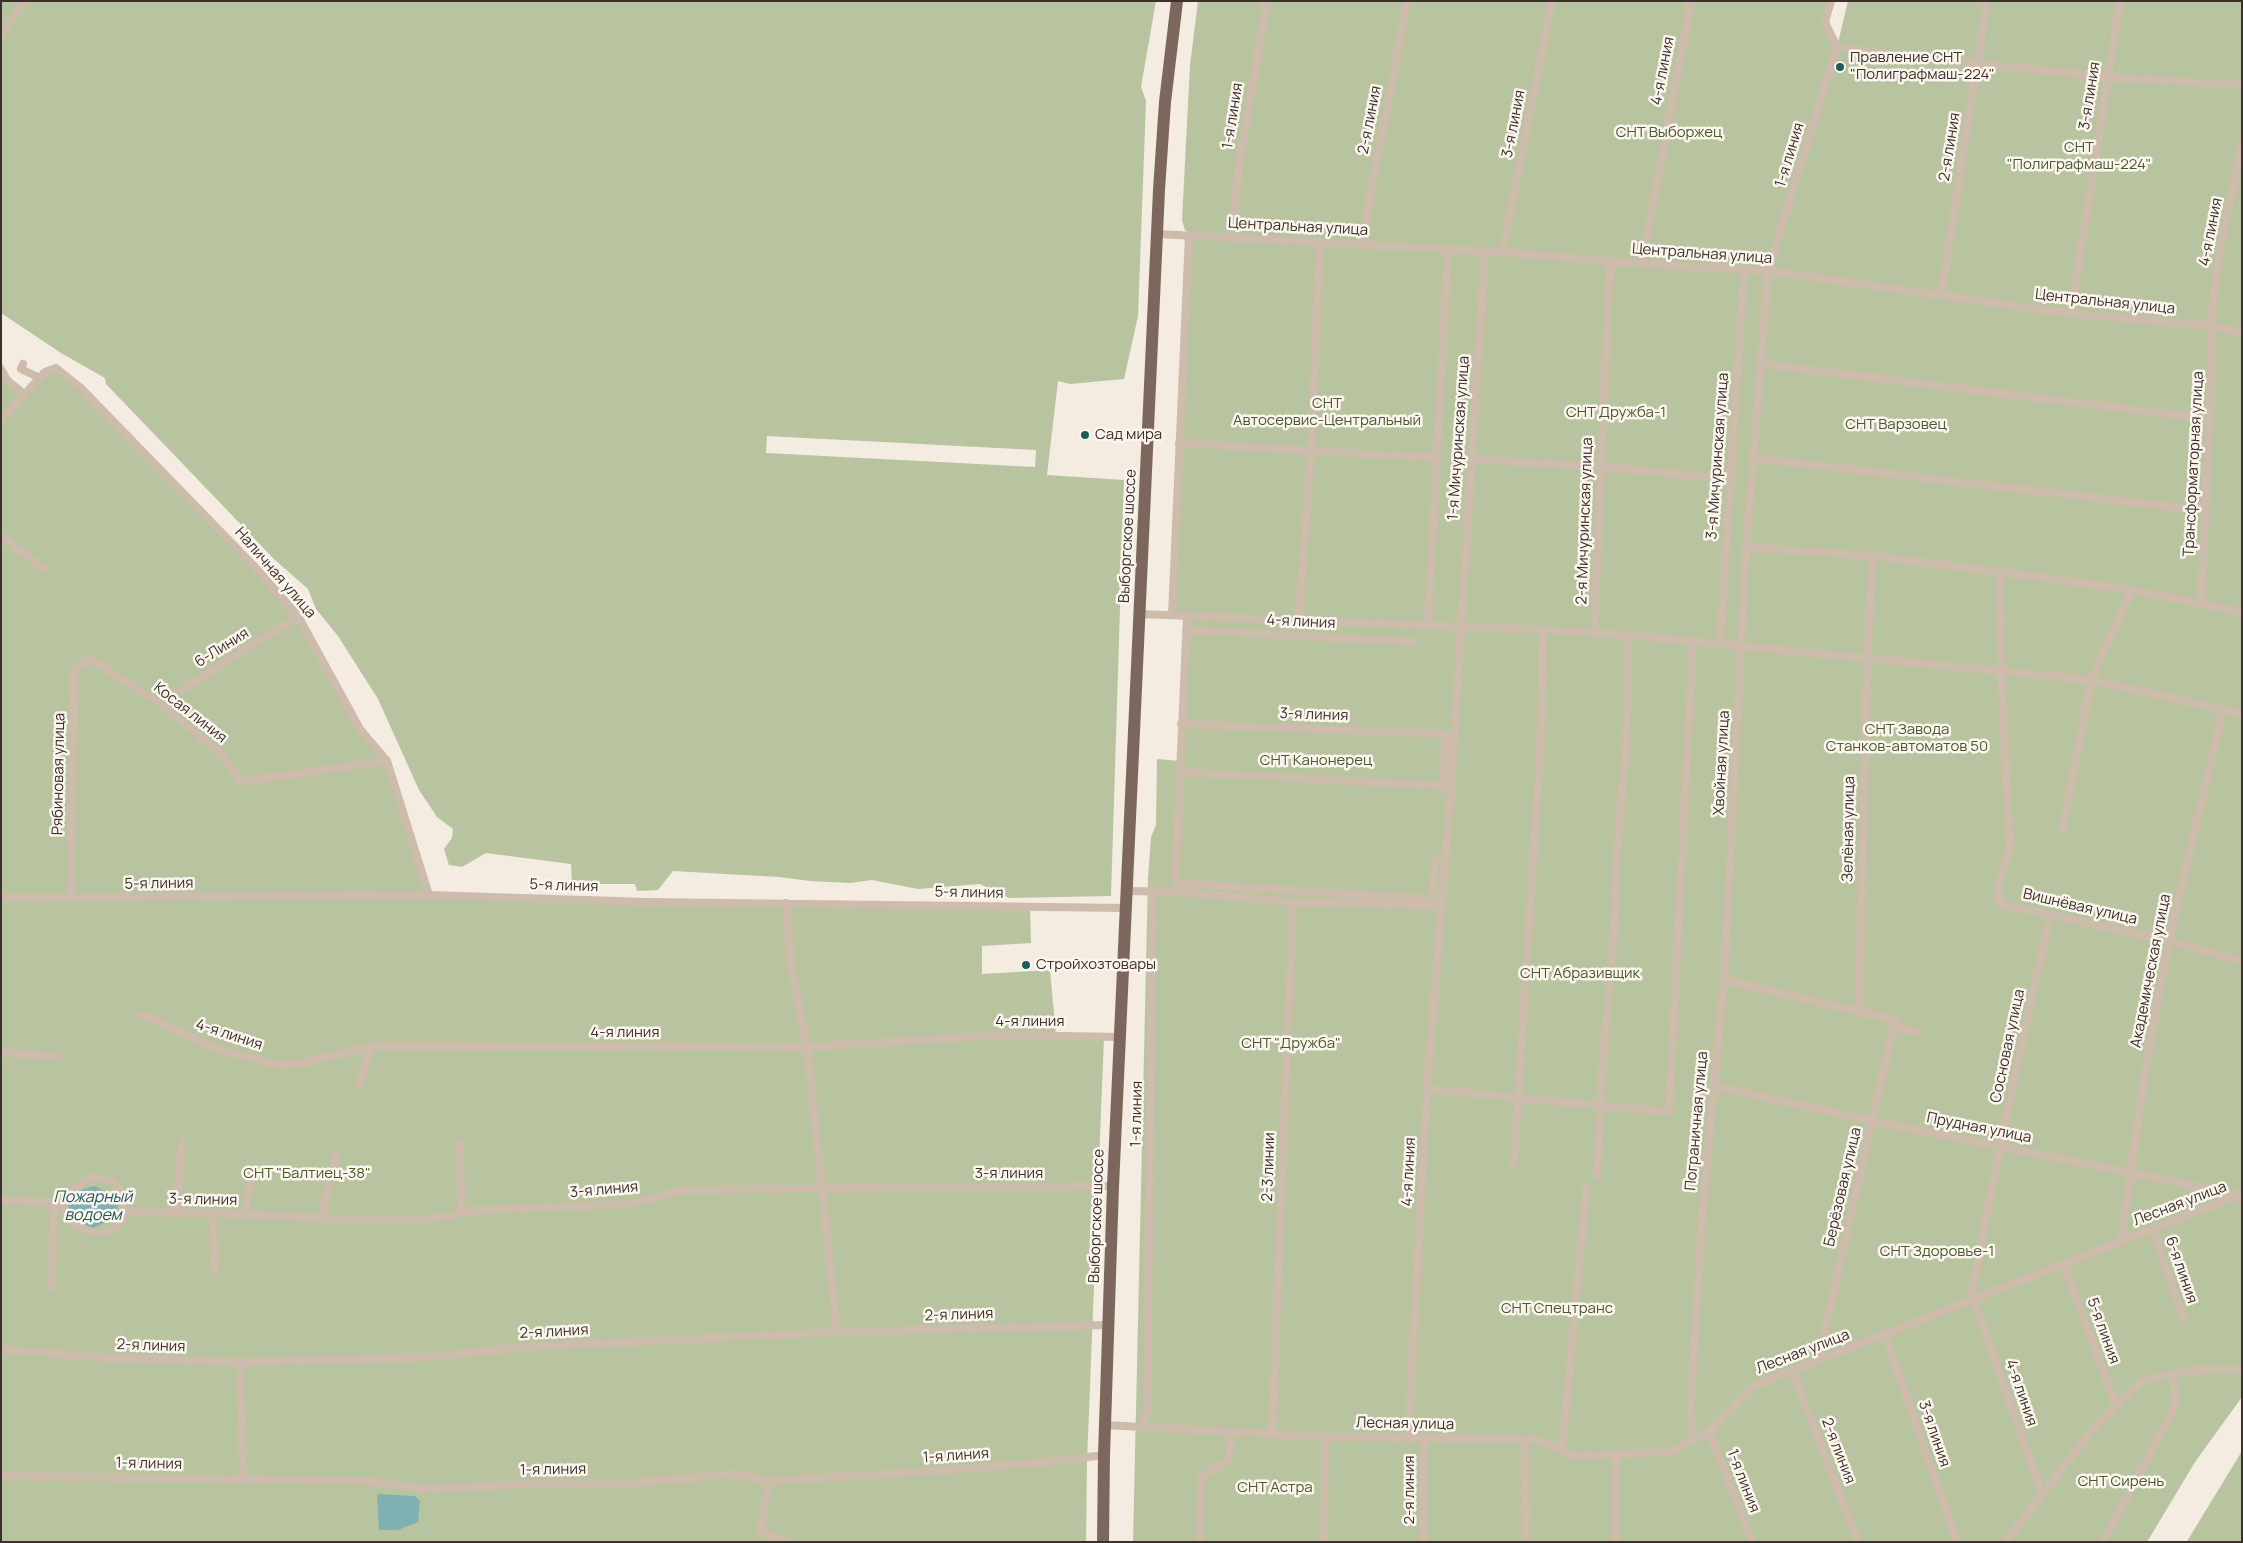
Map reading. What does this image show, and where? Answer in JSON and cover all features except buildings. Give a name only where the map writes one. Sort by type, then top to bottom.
[{"type":"main road","name":"Выборгское шоссе","points":[[1103,1542],[1113,1186],[1161,149],[1177,1]]},
{"type":"street","points":[[1,36],[25,1]]},
{"type":"street","name":"1-я линия","points":[[1232,237],[1240,158],[1267,1]]},
{"type":"street","name":"2-я линия","points":[[1361,245],[1407,1]]},
{"type":"street","name":"3-я линия","points":[[1502,252],[1552,1]]},
{"type":"street","name":"4-я линия","points":[[1642,264],[1691,1]]},
{"type":"street","points":[[1831,1],[1825,22],[1837,47],[2107,77],[2242,85]]},
{"type":"street","name":"2-я линия","points":[[1941,296],[1987,1]]},
{"type":"street","name":"3-я линия","points":[[2071,313],[2120,1]]},
{"type":"street","name":"1-я линия","points":[[1760,364],[1768,271],[1837,47]]},
{"type":"street","name":"4-я линия","points":[[2211,326],[2218,260],[2238,182],[2242,143]]},
{"type":"street","name":"Центральная улица","points":[[1158,234],[1502,252],[1610,262],[1768,271],[2071,313],[2211,326],[2242,332]]},
{"type":"street","points":[[1172,615],[1188,235]]},
{"type":"street","points":[[1299,620],[1311,451],[1320,242]]},
{"type":"street","points":[[1428,625],[1448,249]]},
{"type":"street","name":"1-я Мичуринская улица","points":[[1447,786],[1461,626],[1485,251]]},
{"type":"street","name":"2-я Мичуринская улица","points":[[1594,632],[1610,262]]},
{"type":"street","name":"3-я Мичуринская улица","points":[[1720,644],[1744,270]]},
{"type":"street","name":"Трансформаторная улица","points":[[2201,604],[2208,419],[2212,368],[2211,326]]},
{"type":"street","points":[[1,420],[40,378],[21,369],[23,364]]},
{"type":"street","points":[[1760,364],[2208,419]]},
{"type":"street","name":"Хвойная улица","points":[[1724,980],[1746,543],[1760,364]]},
{"type":"street","name":"Наличная улица","points":[[40,378],[45,372],[56,368],[81,388],[255,566],[298,616],[360,729],[387,760],[428,895]]},
{"type":"street","points":[[1,369],[8,381],[23,393]]},
{"type":"street","points":[[1179,443],[1437,458]]},
{"type":"street","points":[[1753,458],[2174,507],[2204,508]]},
{"type":"street","points":[[1472,459],[1602,467],[1730,479]]},
{"type":"street","points":[[1,536],[44,569]]},
{"type":"street","points":[[1746,543],[1873,556],[2132,590],[2242,612]]},
{"type":"street","name":"Зелёная улица","points":[[1859,1013],[1867,659],[1873,556]]},
{"type":"street","points":[[2000,572],[2001,673]]},
{"type":"street","points":[[2062,832],[2091,680],[2132,590]]},
{"type":"street","points":[[1140,614],[1461,626],[1628,635],[2001,673],[2091,680],[2242,714]]},
{"type":"street","name":"6-Линия","points":[[160,704],[298,616]]},
{"type":"street","points":[[1174,892],[1187,616]]},
{"type":"street","name":"4-я линия","points":[[1186,630],[1414,642]]},
{"type":"street","points":[[1514,1163],[1542,729],[1543,630]]},
{"type":"street","points":[[1597,1176],[1614,936],[1617,849],[1626,748],[1628,635]]},
{"type":"street","points":[[1427,1089],[1601,1104],[1669,1112],[1693,642]]},
{"type":"street","name":"Косая линия","points":[[91,659],[160,704],[219,752],[241,782],[387,760]]},
{"type":"street","name":"Рябиновая улица","points":[[71,898],[74,675],[79,665],[91,659]]},
{"type":"street","name":"Вишнёвая улица","points":[[2001,673],[2010,849],[1997,888],[2000,904],[2169,941],[2242,961]]},
{"type":"street","name":"Академическая улица","points":[[2121,1241],[2144,1078],[2169,941],[2223,710]]},
{"type":"street","name":"3-я линия","points":[[1181,724],[1446,734],[1447,786]]},
{"type":"street","points":[[1180,772],[1447,786]]},
{"type":"street","name":"4-я линия","points":[[1408,1439],[1427,1089],[1441,906],[1447,786]]},
{"type":"street","points":[[54,809],[72,809]]},
{"type":"street","points":[[1175,883],[1432,899],[1435,861]]},
{"type":"street","points":[[1128,891],[1174,892],[1293,902],[1441,906]]},
{"type":"street","name":"1-я линия","points":[[1141,1426],[1148,1414],[1153,891]]},
{"type":"street","name":"5-я линия","points":[[1,898],[428,895],[647,902],[1126,908]]},
{"type":"street","name":"2-3 линии","points":[[1272,1434],[1293,902]]},
{"type":"street","points":[[786,903],[791,965],[807,1047],[837,1332]]},
{"type":"street","name":"Сосновая улица","points":[[1972,1301],[2000,1146],[2050,914]]},
{"type":"street","points":[[1724,980],[1859,1013],[1918,1032]]},
{"type":"street","name":"Пограничная улица","points":[[1693,1439],[1690,1413],[1703,1206],[1724,980]]},
{"type":"street","name":"4-я линия","points":[[141,1014],[217,1049],[278,1064],[303,1063],[371,1046],[807,1047],[1002,1035],[1121,1037]]},
{"type":"street","name":"Берёзовая улица","points":[[1818,1360],[1894,1023]]},
{"type":"street","points":[[359,1086],[371,1046]]},
{"type":"street","points":[[1,1052],[56,1056]]},
{"type":"street","name":"Прудная улица","points":[[1714,1086],[1872,1121],[2131,1172],[2241,1197]]},
{"type":"street","points":[[176,1213],[182,1142]]},
{"type":"street","points":[[459,1144],[462,1211]]},
{"type":"street","points":[[321,1219],[337,1152]]},
{"type":"street","points":[[1,1200],[57,1203],[92,1176],[114,1182],[122,1195],[128,1212],[116,1229],[96,1233],[71,1222],[57,1203]]},
{"type":"street","points":[[245,1214],[250,1181]]},
{"type":"street","name":"3-я линия","points":[[128,1212],[245,1214],[321,1219],[423,1219],[454,1216],[462,1211],[629,1204],[682,1190],[821,1187],[1113,1186]]},
{"type":"street","points":[[1560,1449],[1564,1432],[1586,1188]]},
{"type":"street","name":"Лесная улица","points":[[1105,1425],[1326,1437],[1526,1439],[1538,1440],[1576,1456],[1671,1452],[1709,1431],[1755,1385],[2121,1241],[2241,1197]]},
{"type":"street","points":[[52,1287],[57,1203]]},
{"type":"street","points":[[213,1214],[215,1272]]},
{"type":"street","name":"6-я линия","points":[[2153,1229],[2183,1319]]},
{"type":"street","name":"5-я линия","points":[[2064,1264],[2116,1406]]},
{"type":"street","name":"4-я линия","points":[[1972,1301],[2042,1494]]},
{"type":"street","name":"2-я линия","points":[[1,1349],[107,1358],[240,1362],[434,1357],[524,1347],[837,1332],[1109,1325]]},
{"type":"street","name":"3-я линия","points":[[1885,1335],[1957,1542]]},
{"type":"street","points":[[240,1362],[243,1480]]},
{"type":"street","points":[[2005,1542],[2091,1432],[2134,1388],[2145,1380],[2207,1369],[2242,1370]]},
{"type":"street","name":"2-я линия","points":[[1792,1370],[1858,1542]]},
{"type":"street","points":[[2103,1542],[2175,1406],[2175,1389],[2172,1374]]},
{"type":"street","name":"1-я линия","points":[[1709,1431],[1752,1542]]},
{"type":"street","points":[[1200,1542],[1201,1479],[1229,1461],[1231,1432]]},
{"type":"street","points":[[1324,1542],[1326,1437]]},
{"type":"street","name":"2-я линия","points":[[1424,1439],[1424,1542]]},
{"type":"street","points":[[1526,1439],[1526,1542]]},
{"type":"street","points":[[1616,1454],[1616,1542]]},
{"type":"street","name":"1-я линия","points":[[1,1476],[366,1481],[425,1489],[554,1483],[630,1483],[734,1474],[767,1481],[937,1471],[1104,1455]]},
{"type":"street","points":[[767,1481],[768,1490],[763,1510],[761,1532],[788,1542]]},
{"type":"green space","points":[[1,1],[1156,1],[1141,87],[1146,101],[1138,316],[1124,379],[1070,384],[1058,381],[1047,475],[1124,480],[1111,896],[1009,898],[980,884],[918,889],[872,880],[851,883],[673,871],[658,890],[637,891],[635,884],[572,884],[571,864],[486,853],[462,867],[449,865],[444,849],[452,838],[453,829],[437,817],[419,790],[378,699],[338,636],[316,609],[308,589],[274,559],[106,384],[105,378],[61,353],[1,313]],"holes":[[[767,436],[1036,450],[1035,467],[766,453]]]},
{"type":"green space","points":[[1198,1],[1832,1],[1825,23],[1837,47],[1848,1],[2242,1],[2242,1397],[2195,1462],[2147,1542],[1133,1542],[1148,878],[1151,837],[1156,825],[1157,759],[1180,761],[1189,616],[1174,615],[1189,233],[1185,230],[1182,220],[1190,65]]},
{"type":"green space","name":"СНТ \"Балтиец-38\"","points":[[56,368],[64,373],[298,616],[360,731],[387,761],[429,895],[1030,907],[1031,943],[982,946],[982,974],[1050,970],[1056,1035],[1104,1037],[1087,1461],[1086,1542],[1,1542],[1,369],[25,395]]},
{"type":"green space","points":[[2242,1451],[2242,1542],[2186,1542],[2189,1538]]},
{"type":"water","name":"Пожарный водоем","points":[[94,1186],[111,1194],[118,1206],[113,1219],[93,1228],[74,1221],[68,1205],[77,1191]]},
{"type":"water","points":[[377,1494],[415,1496],[420,1501],[418,1522],[398,1530],[379,1530]]},
{"type":"place","name":"Правление СНТ \"Полиграфмаш-224\"","points":[[1840,67]]},
{"type":"place","name":"Сад мира","points":[[1085,435]]},
{"type":"place","name":"Стройхозтовары","points":[[1026,965]]},
{"type":"park label","name":"СНТ Выборжец","points":[[1669,133]]},
{"type":"park label","name":"СНТ \"Полиграфмаш-224\"","points":[[2079,156]]},
{"type":"park label","name":"СНТ Автосервис-Центральный","points":[[1327,412]]},
{"type":"park label","name":"СНТ Дружба-1","points":[[1616,413]]},
{"type":"park label","name":"СНТ Варзовец","points":[[1896,425]]},
{"type":"park label","name":"СНТ Завода Станков-автоматов 50","points":[[1907,738]]},
{"type":"park label","name":"СНТ Канонерец","points":[[1316,761]]},
{"type":"park label","name":"СНТ Абразивщик","points":[[1580,974]]},
{"type":"park label","name":"СНТ \"Дружба\"","points":[[1291,1044]]},
{"type":"park label","name":"СНТ Здоровье-1","points":[[1937,1252]]},
{"type":"park label","name":"СНТ Спецтранс","points":[[1557,1309]]},
{"type":"park label","name":"СНТ Сирень","points":[[2121,1482]]},
{"type":"park label","name":"СНТ Астра","points":[[1275,1488]]}]
